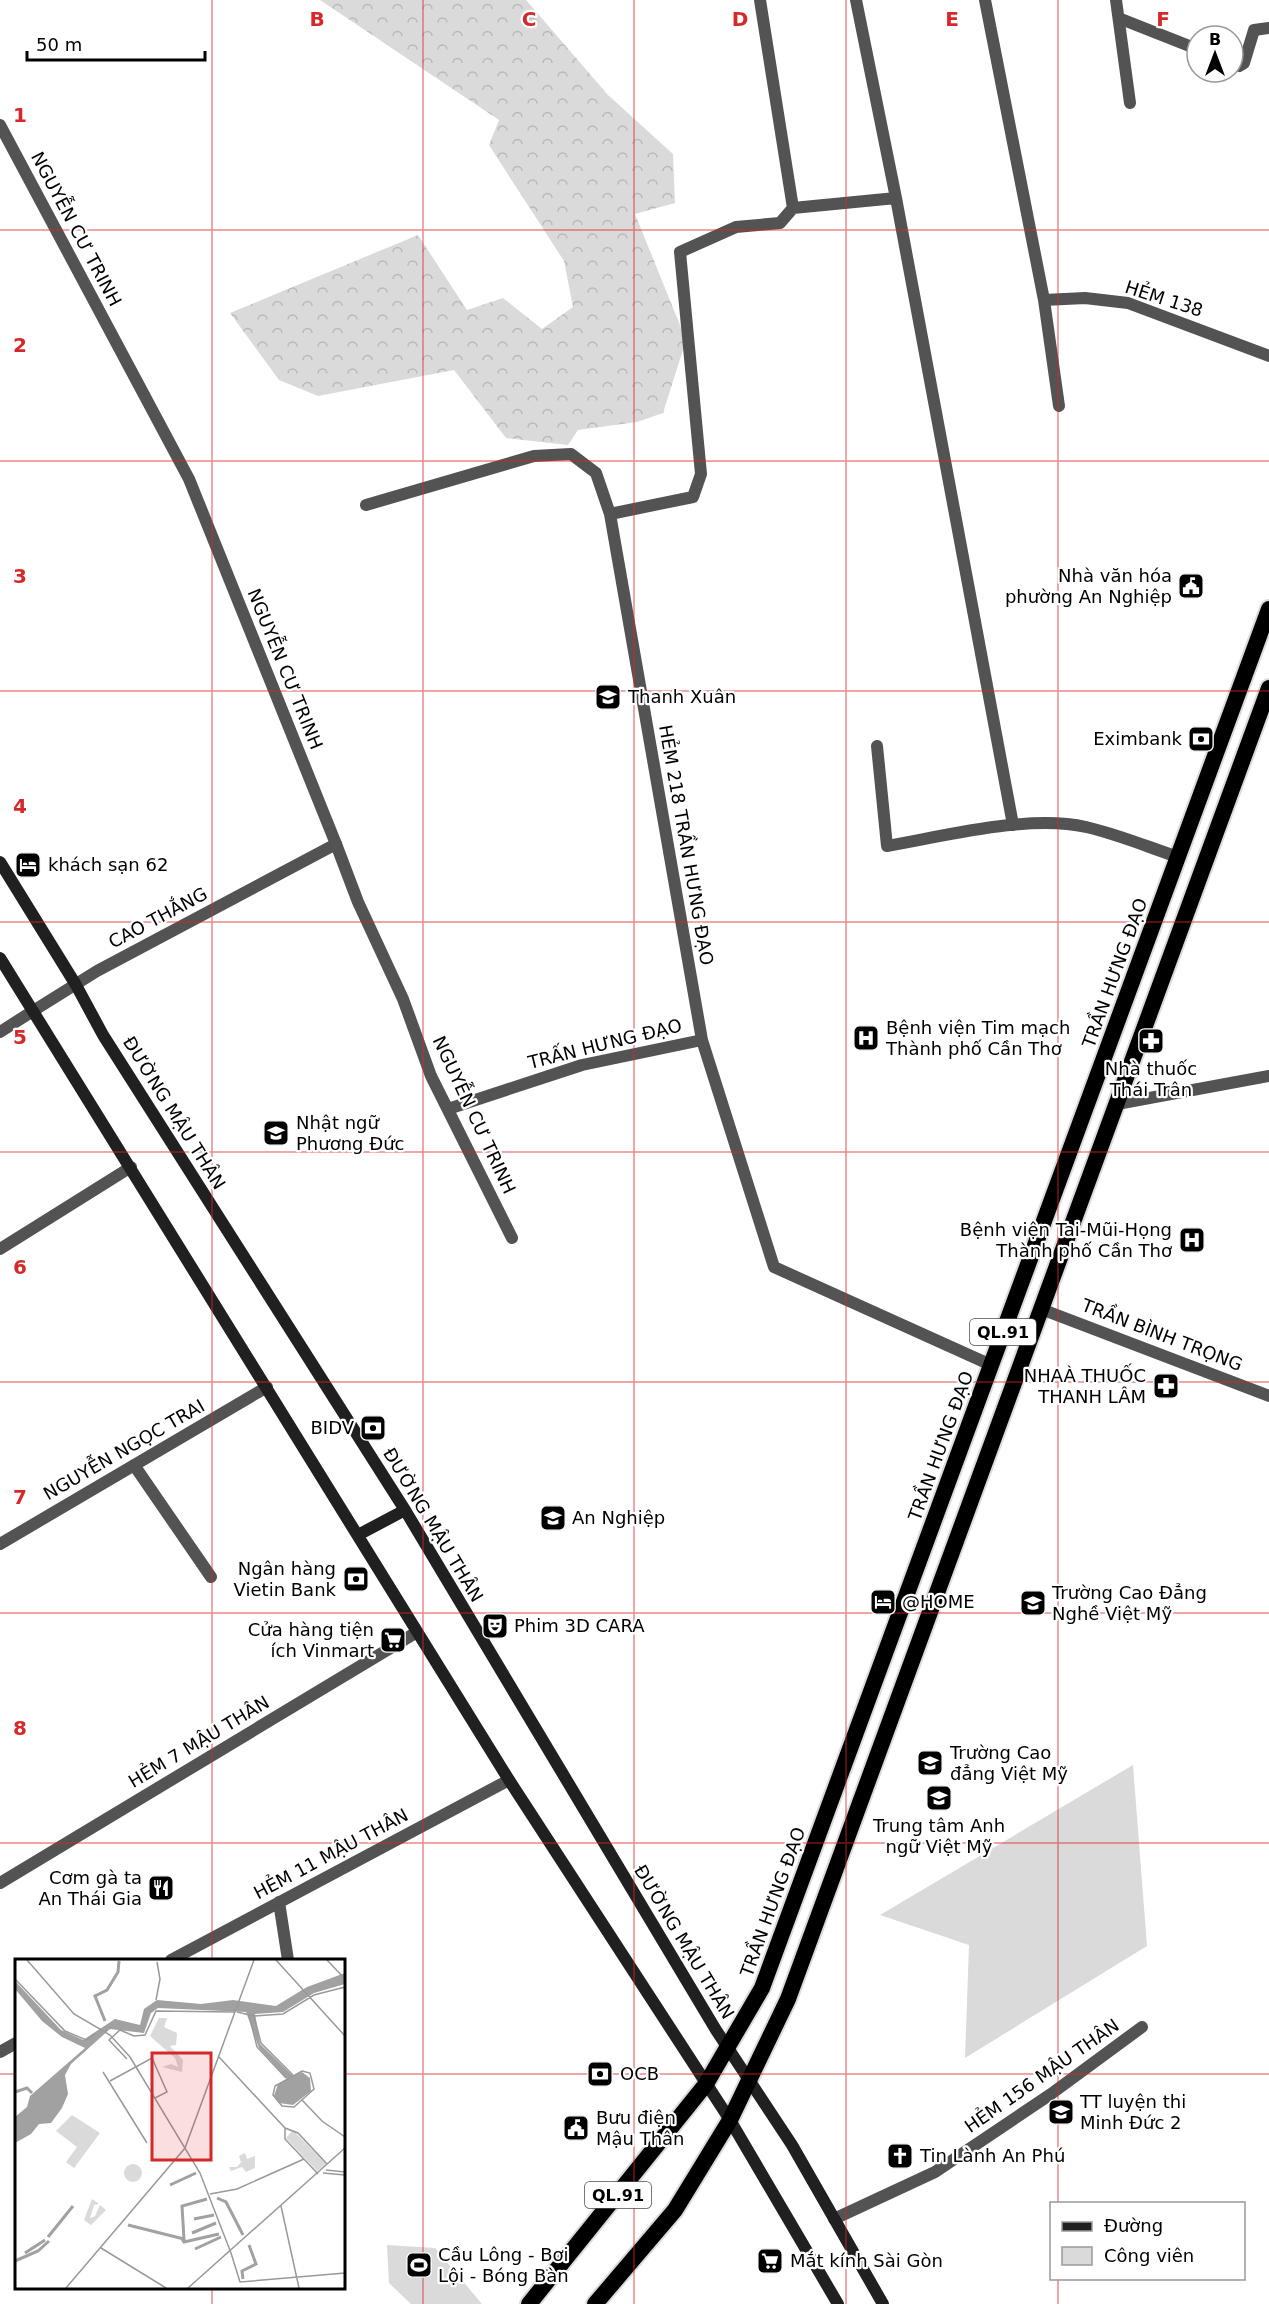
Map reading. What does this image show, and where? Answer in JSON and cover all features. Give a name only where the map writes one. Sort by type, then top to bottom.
[{"type":"highway","name":"TRẦN HƯNG ĐẠO","points":[[706,2084],[762,1989],[1269,609]]},
{"type":"highway","name":"QL.91","points":[[595,2304],[675,2210],[730,2120],[788,1999],[1269,688]]},
{"type":"highway","name":"QL.91","points":[[529,2304],[706,2084]]},
{"type":"main road","name":"ĐƯỜNG MẬU THÂN","points":[[0,862],[76,985],[103,1035],[405,1510],[728,2049],[749,2079],[834,2219],[883,2304]]},
{"type":"main road","points":[[0,957],[509,1780],[730,2120],[838,2304]]},
{"type":"main road","points":[[358,1536],[405,1510]]},
{"type":"street","points":[[760,0],[793,208]]},
{"type":"street","points":[[856,0],[896,198],[1013,825]]},
{"type":"street","points":[[985,0],[1044,300],[1059,406]]},
{"type":"street","points":[[1116,0],[1130,103]]},
{"type":"street","points":[[1120,19],[1185,44]]},
{"type":"street","points":[[1245,63],[1254,30],[1269,28]]},
{"type":"street","name":"NGUYỄN CƯ TRINH","points":[[0,125],[189,479],[358,902],[403,999],[431,1076],[512,1238]]},
{"type":"street","points":[[610,514],[679,502],[693,497],[698,489],[701,474],[680,252],[736,227],[780,223],[793,208],[896,198]]},
{"type":"street","name":"HẺM 138","points":[[1044,300],[1085,298],[1128,303],[1269,356]]},
{"type":"street","name":"HẺM 218 TRẦN HƯNG ĐẠO","points":[[366,505],[534,456],[571,454],[596,473],[610,514],[702,1040],[774,1267],[991,1365]]},
{"type":"street","points":[[877,746],[887,846],[1013,825],[1085,826],[1178,857]]},
{"type":"street","name":"CAO THẮNG","points":[[0,1032],[97,971],[336,844]]},
{"type":"street","name":"TRẤN HƯNG ĐẠO","points":[[448,1109],[582,1065],[702,1040]]},
{"type":"street","points":[[1117,1104],[1269,1076]]},
{"type":"street","points":[[0,1249],[131,1167]]},
{"type":"street","name":"TRẦN BÌNH TRỌNG","points":[[1041,1309],[1269,1396]]},
{"type":"street","name":"NGUYỄN NGỌC TRAI","points":[[0,1544],[267,1387]]},
{"type":"street","points":[[134,1465],[211,1577]]},
{"type":"street","name":"HẺM 7 MẬU THÂN","points":[[0,1883],[417,1632]]},
{"type":"street","name":"HẺM 11 MẬU THÂN","points":[[173,1959],[509,1780]]},
{"type":"street","points":[[279,1902],[288,1959]]},
{"type":"street","name":"HẺM 156 MẬU THÂN","points":[[834,2219],[935,2172],[1051,2094],[1142,2027]]},
{"type":"street","points":[[0,2052],[15,2044]]},
{"type":"green space","points":[[320,0],[526,0],[608,95],[673,154],[675,203],[635,214],[686,340],[663,413],[637,422],[578,430],[568,445],[506,438],[454,370],[318,396],[279,380],[230,313],[418,235],[467,310],[503,298],[542,329],[573,307],[564,261],[489,145],[499,120]]},
{"type":"green space","points":[[1133,1765],[1147,1946],[965,2058],[969,1945],[880,1915]]},
{"type":"green space","name":"Cầu Lông - Bơi Lội - Bóng Bàn","points":[[387,2245],[435,2248],[482,2304],[411,2304],[389,2283]]},
{"type":"place","name":"Nhà văn hóa phường An Nghiệp","points":[[1191,586]]},
{"type":"place","name":"Thanh Xuân","points":[[608,697]]},
{"type":"place","name":"Eximbank","points":[[1201,739]]},
{"type":"place","name":"khách sạn 62","points":[[28,865]]},
{"type":"place","name":"Bệnh viện Tim mạch Thành phố Cần Thơ","points":[[866,1038]]},
{"type":"place","name":"Nhà thuốc Thái Trân","points":[[1151,1041]]},
{"type":"place","name":"Nhật ngữ Phương Đức","points":[[276,1133]]},
{"type":"place","name":"Bệnh viện Tai-Mũi-Họng Thành phố Cần Thơ","points":[[1192,1240]]},
{"type":"place","name":"NHAÀ THUỐC THANH LÂM","points":[[1166,1386]]},
{"type":"place","name":"BIDV","points":[[373,1428]]},
{"type":"place","name":"An Nghiệp","points":[[553,1518]]},
{"type":"place","name":"Ngân hàng Vietin Bank","points":[[356,1579]]},
{"type":"place","name":"@HOME","points":[[883,1602]]},
{"type":"place","name":"Trường Cao Đẳng Nghề Việt Mỹ","points":[[1033,1603]]},
{"type":"place","name":"Phim 3D CARA","points":[[495,1626]]},
{"type":"place","name":"Cửa hàng tiện ích Vinmart","points":[[393,1640]]},
{"type":"place","name":"Trường Cao đẳng Việt Mỹ","points":[[930,1763]]},
{"type":"place","name":"Trung tâm Anh ngữ Việt Mỹ","points":[[939,1798]]},
{"type":"place","name":"Cơm gà ta An Thái Gia","points":[[161,1888]]},
{"type":"place","name":"OCB","points":[[600,2074]]},
{"type":"place","name":"TT luyện thi Minh Đức 2","points":[[1061,2112]]},
{"type":"place","name":"Bưu điện Mậu Thân","points":[[576,2128]]},
{"type":"place","name":"Tin Lành An Phú","points":[[900,2156]]},
{"type":"place","name":"Mắt kính Sài Gòn","points":[[770,2261]]},
{"type":"place","name":"Cầu Lông - Bơi Lội - Bóng Bàn","points":[[419,2265]]}]
